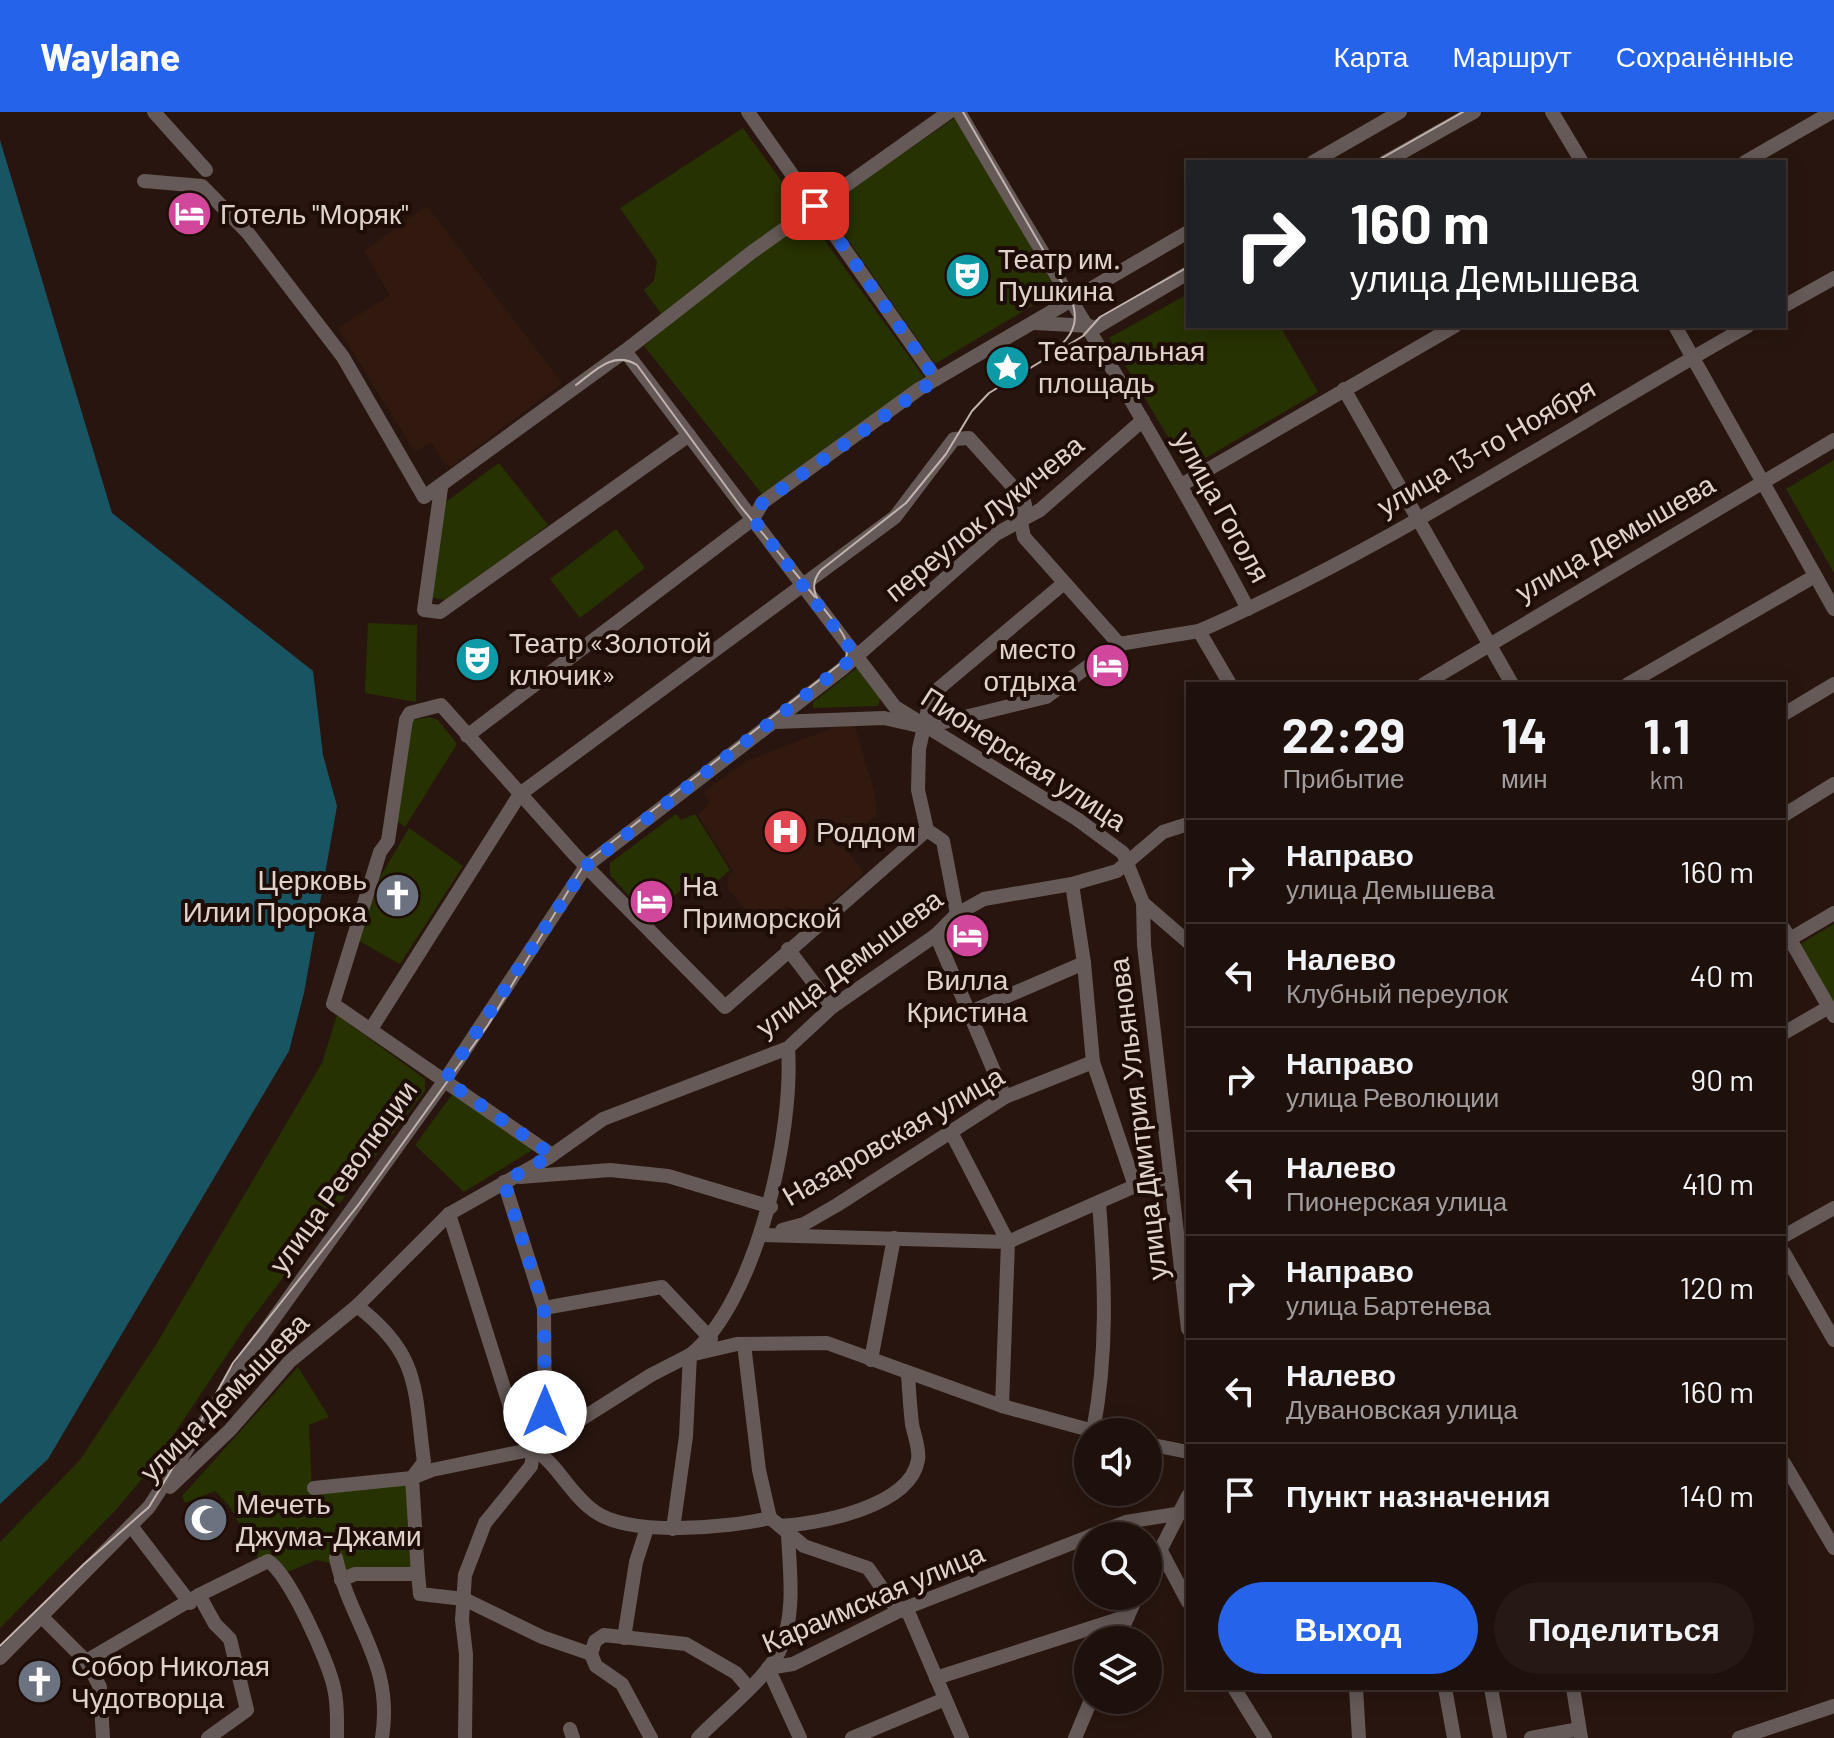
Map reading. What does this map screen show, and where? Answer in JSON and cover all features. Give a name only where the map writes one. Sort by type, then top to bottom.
[{"type":"street","points":[[154,112],[206,170]]},
{"type":"street","points":[[144,181],[202,186],[248,233],[343,357],[424,497],[441,488],[815,206],[949,112]]},
{"type":"street","points":[[959,112],[1069,300]]},
{"type":"street","points":[[1316,160],[1400,112]]},
{"type":"street","points":[[1389,160],[1474,112]]},
{"type":"street","points":[[1552,112],[1581,160]]},
{"type":"street","points":[[1748,160],[1832,112]]},
{"type":"street","points":[[753,113],[936,379]]},
{"type":"street","points":[[467,736],[753,519],[763,502],[936,379],[1186,233]]},
{"type":"street","points":[[1031,323],[1054,321],[1088,329],[1186,274]]},
{"type":"street","points":[[1786,305],[1834,278]]},
{"type":"street","name":"улица Гоголя","points":[[1069,300],[1183,484],[1248,609],[1199,631]]},
{"type":"street","points":[[1183,484],[1451,328]]},
{"type":"street","points":[[1676,328],[1834,609]]},
{"type":"street","name":"улица 13-го Ноября","points":[[1248,609],[1415,518],[1744,328]]},
{"type":"street","name":"Пионерская улица","points":[[625,351],[856,656],[890,713]]},
{"type":"street","points":[[1344,389],[1511,682]]},
{"type":"street","name":"переулок Лукичева","points":[[856,656],[996,534],[1020,518],[1040,510],[1143,420]]},
{"type":"street","points":[[441,488],[424,610],[440,612],[689,435]]},
{"type":"street","points":[[371,1029],[520,794],[895,517],[954,439],[964,437],[977,446],[1023,498],[1025,505],[1020,518],[1024,537],[1119,644]]},
{"type":"street","name":"улица Демышева","points":[[1427,682],[1834,440]]},
{"type":"street","points":[[1631,682],[1815,576]]},
{"type":"street","points":[[957,914],[943,841],[927,830],[918,790],[924,727],[931,695],[1064,583]]},
{"type":"street","points":[[775,722],[890,713],[924,727],[1046,697],[1119,644],[1199,631],[1229,682]]},
{"type":"street","name":"улица Революции","points":[[0,1658],[149,1507],[255,1345],[445,1080],[586,866],[856,656]]},
{"type":"street","points":[[1786,713],[1834,684]]},
{"type":"street","points":[[568,1172],[559,1163],[556,1152],[333,1004],[380,852],[388,841],[406,720],[410,713],[441,705],[586,866],[725,1007],[927,830]]},
{"type":"street","name":"Пионерская улица","points":[[924,727],[1077,819],[1123,853],[1143,903],[1183,937]]},
{"type":"street","points":[[1786,814],[1834,784]]},
{"type":"street","name":"улица Демышева","points":[[149,1507],[230,1430],[290,1361],[357,1306],[449,1214],[556,1152],[603,1119],[788,1048],[832,1007],[936,935],[957,914],[1000,894],[1072,884],[1117,871],[1163,832],[1186,825]]},
{"type":"street","points":[[1072,884],[1084,963],[1093,1062],[1135,1186]]},
{"type":"street","name":"улица Дмитрия Ульянова","points":[[1143,903],[1144,945],[1186,1312]]},
{"type":"street","points":[[1786,1032],[1832,1011],[1787,934],[1834,913]]},
{"type":"street","points":[[1144,945],[1156,929],[1183,937]]},
{"type":"street","points":[[936,935],[1005,1097]]},
{"type":"street","points":[[788,949],[832,1007]]},
{"type":"street","points":[[968,1013],[1084,963]]},
{"type":"street","points":[[314,1488],[412,1478],[432,1470],[540,1444],[690,1355],[711,1339],[763,1235],[771,1207],[791,1079],[788,1048]]},
{"type":"street","name":"Назаровская улица","points":[[763,1235],[804,1224],[952,1134],[1005,1097],[1093,1062]]},
{"type":"street","points":[[952,1134],[1008,1242],[1002,1406]]},
{"type":"street","points":[[465,1738],[465,1575],[485,1523],[531,1466],[540,1444],[544,1308],[506,1181],[568,1172],[610,1170],[668,1176],[771,1207]]},
{"type":"street","points":[[763,1235],[1008,1242],[1135,1186],[1170,1177]]},
{"type":"street","points":[[1096,1418],[1106,1281],[1099,1203]]},
{"type":"street","points":[[1786,1235],[1834,1208]]},
{"type":"street","points":[[449,1214],[509,1404],[547,1457],[596,1513],[647,1528],[673,1529],[779,1526],[838,1520],[903,1486],[919,1459],[908,1374]]},
{"type":"street","points":[[871,1360],[894,1238]]},
{"type":"street","points":[[1786,1256],[1833,1336]]},
{"type":"street","points":[[544,1308],[662,1287],[711,1339]]},
{"type":"street","points":[[357,1306],[387,1329],[402,1350],[412,1377],[424,1462],[412,1478],[420,1594],[464,1599],[542,1637],[591,1654]]},
{"type":"street","points":[[690,1355],[744,1344],[827,1343],[1002,1406],[1074,1425]]},
{"type":"street","points":[[744,1344],[759,1470],[779,1526],[788,1624],[779,1652],[768,1668],[800,1738]]},
{"type":"street","points":[[673,1529],[686,1436],[690,1355]]},
{"type":"street","points":[[1162,1447],[1186,1452]]},
{"type":"street","points":[[1786,1466],[1834,1548]]},
{"type":"street","points":[[1162,1545],[1186,1499]]},
{"type":"street","name":"Караимская улица","points":[[1126,1522],[1176,1514]]},
{"type":"street","points":[[779,1526],[804,1546],[868,1568],[893,1604],[909,1614],[962,1738]]},
{"type":"street","points":[[132,1527],[230,1639],[247,1710],[217,1735]]},
{"type":"street","points":[[624,1638],[636,1562],[647,1528]]},
{"type":"street","name":"Караимская улица","points":[[698,1738],[768,1668],[793,1664],[903,1609],[1074,1542]]},
{"type":"street","points":[[1162,1553],[1186,1598]]},
{"type":"street","points":[[336,1558],[341,1580],[384,1682],[382,1738]]},
{"type":"street","points":[[86,1661],[258,1564],[273,1564],[296,1602],[334,1685],[337,1738]]},
{"type":"street","points":[[341,1580],[355,1574],[418,1574]]},
{"type":"street","points":[[1123,1626],[1131,1610]]},
{"type":"street","points":[[41,1616],[86,1661],[100,1687],[102,1738]]},
{"type":"street","points":[[936,1678],[1128,1616]]},
{"type":"street","points":[[651,1738],[622,1684],[596,1666],[591,1654],[595,1641],[604,1635],[691,1646],[736,1673],[748,1687]]},
{"type":"street","points":[[1235,1690],[1265,1738]]},
{"type":"street","points":[[1356,1690],[1359,1738]]},
{"type":"street","points":[[1445,1690],[1454,1738]]},
{"type":"street","points":[[1491,1690],[1500,1738]]},
{"type":"street","points":[[1531,1738],[1580,1734],[1573,1690]]},
{"type":"street","points":[[852,1738],[945,1699]]},
{"type":"street","points":[[1739,1738],[1834,1706]]},
{"type":"street","points":[[1075,1738],[1085,1714]]},
{"type":"shaded area","points":[[427,206],[562,383],[451,467],[444,463],[431,442],[415,452],[338,328],[390,295],[364,251]]},
{"type":"shaded area","name":"Роддом","points":[[854,724],[874,790],[877,813],[847,850],[864,873],[805,924],[789,906],[759,926],[728,889],[728,876],[733,871],[698,815],[710,802],[704,792],[746,761],[838,726]]},
{"type":"green space","points":[[956,117],[1057,291],[935,364],[825,207]]},
{"type":"green space","points":[[743,128],[924,377],[762,494],[644,346],[669,325],[644,290],[654,281],[657,261],[620,208]]},
{"type":"green space","points":[[1186,295],[1186,328],[1281,328],[1318,392],[1187,469],[1109,338]]},
{"type":"green space","points":[[1834,460],[1834,573],[1786,489]]},
{"type":"green space","points":[[499,463],[548,525],[449,601],[430,597],[443,504]]},
{"type":"green space","points":[[616,529],[645,568],[580,618],[550,579]]},
{"type":"green space","points":[[368,623],[417,625],[416,702],[365,693]]},
{"type":"green space","points":[[857,668],[881,698],[878,706],[813,708],[813,702]]},
{"type":"green space","points":[[429,717],[438,720],[457,744],[405,827],[394,819],[413,720]]},
{"type":"green space","points":[[676,814],[681,820],[695,814],[730,870],[713,885],[702,873],[669,900],[655,885],[646,885],[630,897],[610,875],[610,863]]},
{"type":"green space","points":[[409,828],[463,866],[400,964],[359,941],[376,884]]},
{"type":"green space","points":[[1834,924],[1834,1008],[1797,946]]},
{"type":"green space","points":[[337,1015],[425,1079],[425,1091],[247,1325],[152,1467],[115,1511],[0,1628],[0,1542],[80,1460],[157,1343],[322,1063]]},
{"type":"green space","points":[[454,1092],[534,1149],[464,1192],[415,1145]]},
{"type":"green space","points":[[298,1367],[329,1417],[309,1425],[312,1490],[411,1479],[416,1570],[340,1578],[337,1565],[317,1560],[285,1573],[259,1560],[230,1507],[215,1491],[185,1503],[182,1496]]},
{"type":"water","points":[[0,140],[112,513],[313,671],[323,755],[337,806],[304,993],[289,1051],[48,1459],[0,1504]]},
{"type":"tram line","points":[[963,112],[1071,298],[1074,323],[1061,345]]},
{"type":"tram line","points":[[1379,160],[1463,112]]},
{"type":"tram line","points":[[196,1430],[233,1363],[359,1204],[488,1025],[585,863],[845,660],[847,647],[844,636],[815,593],[815,582],[821,570],[906,503],[946,454],[972,411],[989,393],[1083,336],[1100,317],[1186,268]]},
{"type":"tram line","points":[[576,385],[612,361],[628,361],[637,365],[741,507],[815,597]]},
{"type":"tram line","points":[[0,1646],[84,1564],[149,1507],[201,1421]]},
{"type":"place","name":"Готель \"Моряк\"","points":[[189,214]]},
{"type":"place","name":"Театр им. Пушкина","points":[[967,275]]},
{"type":"place","name":"Театральная площадь","points":[[1007,367]]},
{"type":"place","name":"Театр «Золотой ключик»","points":[[478,659]]},
{"type":"place","name":"место отдыха","points":[[1107,665]]},
{"type":"place","name":"Роддом","points":[[785,832]]},
{"type":"place","name":"Церковь Илии Пророка","points":[[398,896]]},
{"type":"place","name":"На Приморской","points":[[651,902]]},
{"type":"place","name":"Вилла Кристина","points":[[967,936]]},
{"type":"place","name":"Мечеть Джума-Джами","points":[[205,1520]]},
{"type":"place","name":"Собор Николая Чудотворца","points":[[40,1682]]},
{"type":"route","points":[[545,1412],[544,1308],[504,1182],[552,1155],[445,1080],[586,866],[856,656],[753,519],[755,511],[897,404],[936,379],[815,206]]}]
